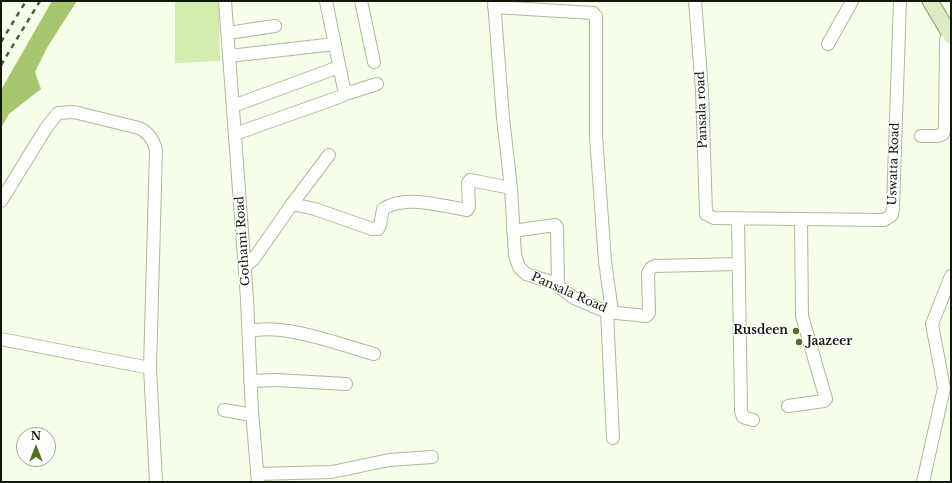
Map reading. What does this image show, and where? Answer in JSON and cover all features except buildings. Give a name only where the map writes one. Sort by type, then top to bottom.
[{"type":"main road","points":[[930,1],[950,34]]},
{"type":"street","name":"Gothami Road","points":[[225,1],[245,266],[252,415],[258,478]]},
{"type":"street","points":[[326,1],[345,94]]},
{"type":"street","points":[[361,1],[374,62]]},
{"type":"street","name":"Pansala road","points":[[695,1],[702,90],[705,208],[706,214],[710,217]]},
{"type":"street","points":[[828,44],[852,1]]},
{"type":"street","name":"Uswatta Road","points":[[710,217],[738,219],[884,220],[892,215],[900,1]]},
{"type":"street","points":[[494,4],[593,13],[596,16],[596,136],[610,312],[613,438]]},
{"type":"street","name":"Pansala Road","points":[[494,4],[503,118],[511,188],[515,255],[519,267],[526,274],[558,286],[574,298],[610,312],[649,315],[648,273],[651,268],[655,266],[738,264]]},
{"type":"street","points":[[228,33],[275,26]]},
{"type":"street","points":[[921,136],[937,136],[943,134],[946,40],[950,34]]},
{"type":"street","points":[[229,56],[335,44]]},
{"type":"street","points":[[233,106],[339,67]]},
{"type":"street","points":[[235,134],[377,84]]},
{"type":"street","points":[[1,201],[46,128],[58,112],[74,112],[139,128],[147,132],[154,142],[156,150],[150,368],[156,482]]},
{"type":"street","points":[[245,266],[253,260],[292,204],[329,155]]},
{"type":"street","points":[[292,204],[314,209],[372,230],[378,229],[383,209],[394,203],[407,201],[466,210],[469,207],[468,183],[470,180],[511,188]]},
{"type":"street","points":[[738,219],[741,411],[743,417],[753,420]]},
{"type":"street","points":[[788,406],[824,401],[826,399],[802,316],[801,219]]},
{"type":"street","points":[[513,230],[555,225],[557,227],[558,286]]},
{"type":"street","points":[[923,482],[944,388],[932,324],[951,276]]},
{"type":"street","points":[[249,331],[271,328],[297,333],[374,354]]},
{"type":"street","points":[[1,339],[150,368]]},
{"type":"street","points":[[250,381],[276,380],[346,384]]},
{"type":"street","points":[[224,410],[252,415]]},
{"type":"street","points":[[258,478],[332,472],[389,460],[432,457]]},
{"type":"shaded area","points":[[52,1],[77,1],[48,46],[35,72],[41,89],[9,114],[1,128],[1,90]]},
{"type":"shaded area","points":[[175,1],[219,1],[220,61],[175,63]]},
{"type":"railway","points":[[1,42],[26,1]]},
{"type":"railway","points":[[1,65],[40,1]]},
{"type":"place","name":"Rusdeen","points":[[796,331]]},
{"type":"place","name":"Jaazeer","points":[[799,342]]}]
